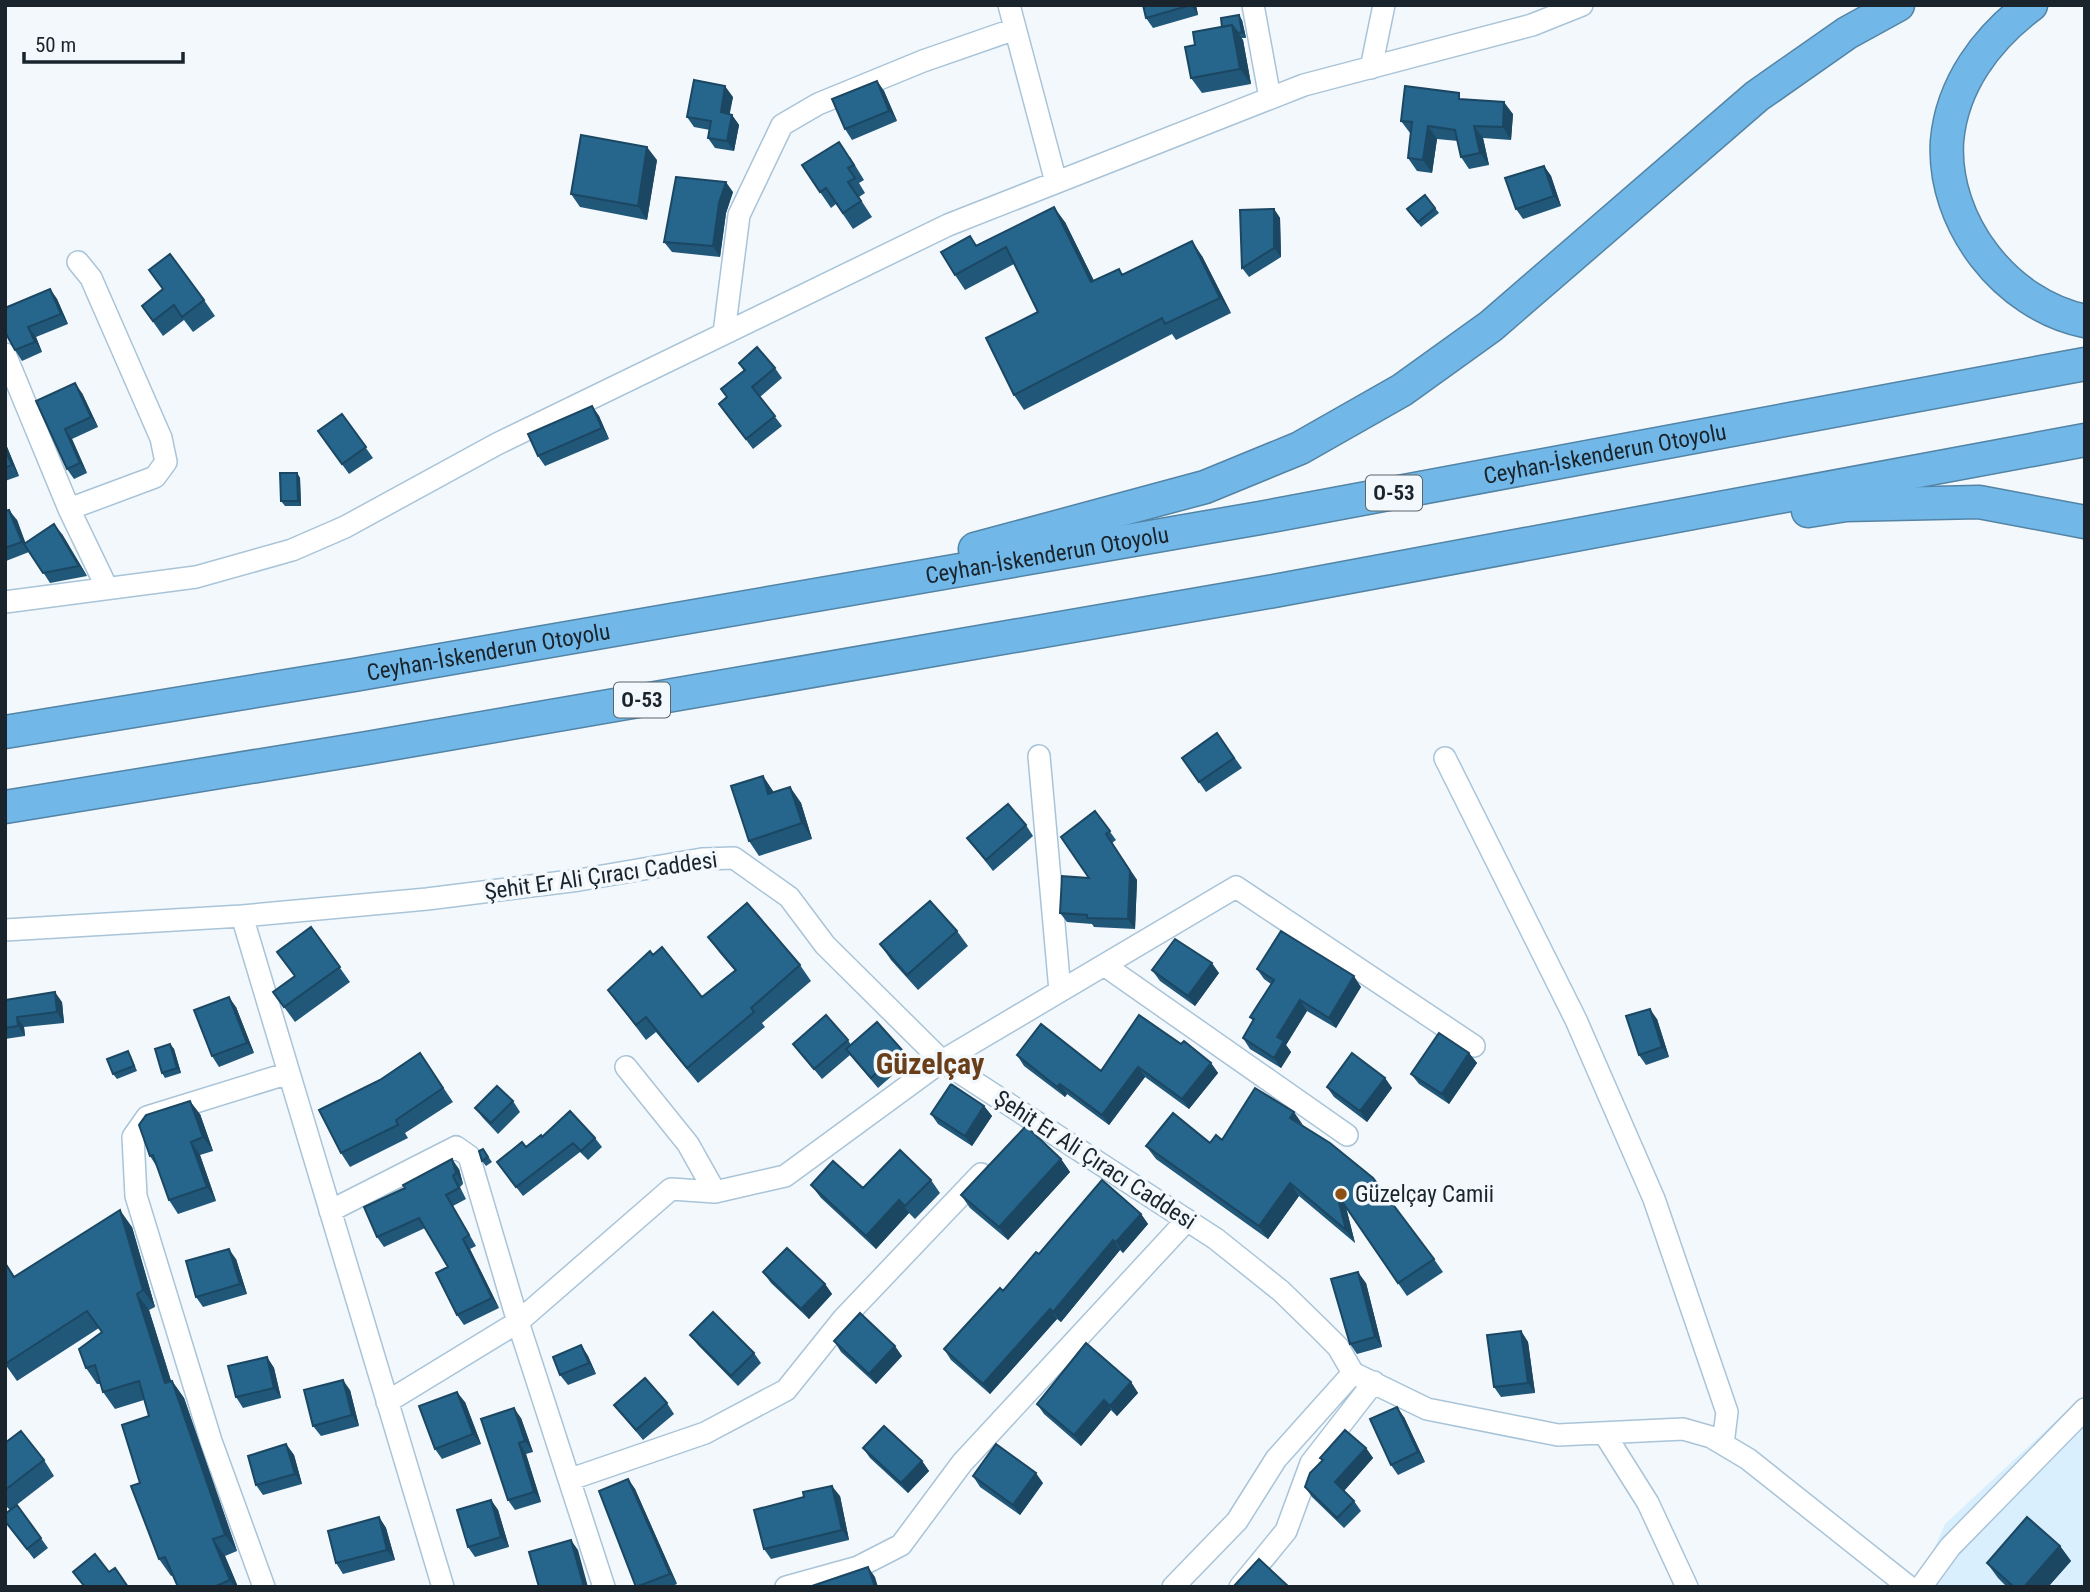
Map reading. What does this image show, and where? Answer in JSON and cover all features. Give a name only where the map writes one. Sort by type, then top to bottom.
[{"type":"highway","points":[[701,615],[964,551],[1205,487],[1300,448],[1402,390],[1491,326],[1757,96],[1847,33],[1898,5]]},
{"type":"highway","points":[[2031,5],[2002,27],[1973,63],[1957,100],[1947,141],[1951,184],[1964,223],[1989,263],[2022,294],[2064,317],[2085,321]]},
{"type":"highway","name":"Ceyhan-İskenderun Otoyolu","points":[[5,732],[1261,518],[2085,364]]},
{"type":"highway","name":"O-53","points":[[7,807],[366,748],[1274,591],[2085,440]]},
{"type":"highway","points":[[1274,591],[1846,505],[1979,502],[2085,522]]},
{"type":"street","points":[[1009,5],[1056,182]]},
{"type":"street","points":[[1252,5],[1270,98]]},
{"type":"street","points":[[1371,68],[1384,5]]},
{"type":"street","points":[[5,602],[196,577],[292,550],[345,527],[497,444],[948,225],[1304,85],[1532,25],[1582,5]]},
{"type":"street","points":[[724,333],[739,215],[782,125],[818,104],[1015,29]]},
{"type":"street","points":[[69,509],[155,477],[166,462],[161,438],[92,278],[78,262]]},
{"type":"street","points":[[5,354],[69,509],[107,588]]},
{"type":"street","points":[[1039,757],[1060,991]]},
{"type":"street","points":[[1445,758],[1576,1020],[1654,1199],[1727,1412],[1723,1444]]},
{"type":"street","name":"Şehit Er Ali Çıracı Caddesi","points":[[5,930],[242,916],[427,899],[579,880],[702,859],[734,859],[789,897],[825,945],[942,1061],[1187,1220],[1281,1292],[1338,1347],[1353,1373]]},
{"type":"street","points":[[387,1402],[518,1322],[671,1189],[715,1192],[785,1176],[942,1061],[1236,887],[1474,1046]]},
{"type":"street","points":[[242,916],[443,1587]]},
{"type":"street","points":[[1104,965],[1347,1135]]},
{"type":"street","points":[[626,1067],[688,1144],[715,1192]]},
{"type":"street","points":[[264,1587],[211,1441],[136,1196],[133,1137],[147,1117],[289,1073]]},
{"type":"street","points":[[1014,1139],[1033,1119]]},
{"type":"street","points":[[330,1211],[456,1147],[469,1156],[518,1322],[604,1587]]},
{"type":"street","points":[[571,1479],[705,1433],[786,1390],[843,1319],[995,1159]]},
{"type":"street","points":[[786,1587],[858,1567],[901,1545],[962,1463],[1187,1220]]},
{"type":"street","points":[[1173,1587],[1237,1521],[1276,1459],[1353,1373],[1427,1409],[1558,1435],[1683,1429],[1711,1437],[1748,1459],[1909,1587]]},
{"type":"street","points":[[1240,1587],[1286,1531],[1311,1463],[1374,1382]]},
{"type":"street","points":[[1921,1587],[1950,1547],[2085,1409]]},
{"type":"street","points":[[1604,1433],[1648,1503],[1688,1587]]},
{"type":"shaded area","points":[[2085,1394],[2085,1587],[1917,1587],[1945,1524]]},
{"type":"building","points":[[1143,5],[1191,5],[1146,18]]},
{"type":"building","points":[[1239,15],[1242,32],[1238,33],[1232,25],[1222,27],[1221,18]]},
{"type":"building","points":[[1232,25],[1240,69],[1191,78],[1185,47],[1195,45],[1193,32]]},
{"type":"building","points":[[694,80],[725,86],[721,112],[732,115],[727,141],[708,138],[711,121],[687,117]]},
{"type":"building","points":[[877,81],[889,111],[845,129],[832,99]]},
{"type":"building","points":[[1405,86],[1459,93],[1459,99],[1504,102],[1503,127],[1474,126],[1480,153],[1461,157],[1455,130],[1428,126],[1423,160],[1408,158],[1412,122],[1401,121]]},
{"type":"building","points":[[581,135],[647,147],[638,206],[571,194]]},
{"type":"building","points":[[839,142],[854,165],[848,168],[855,178],[848,182],[861,201],[843,213],[826,188],[820,192],[802,165]]},
{"type":"building","points":[[1544,166],[1554,196],[1516,209],[1505,178]]},
{"type":"building","points":[[676,177],[726,182],[719,203],[713,246],[664,242]]},
{"type":"building","points":[[1425,195],[1435,208],[1418,222],[1407,209]]},
{"type":"building","points":[[1054,207],[1091,282],[1119,269],[1122,275],[1192,241],[1220,298],[1165,324],[1162,318],[1014,395],[986,338],[1038,312],[1006,247],[955,275],[941,252],[970,236],[976,246]]},
{"type":"building","points":[[1274,209],[1274,248],[1242,268],[1240,210]]},
{"type":"building","points":[[170,254],[204,300],[182,317],[174,305],[153,321],[142,306],[163,289],[149,270]]},
{"type":"building","points":[[50,289],[61,314],[28,327],[35,342],[15,350],[5,332],[5,308]]},
{"type":"building","points":[[757,347],[775,368],[752,387],[775,416],[746,439],[719,404],[727,397],[721,389],[745,370],[739,363]]},
{"type":"building","points":[[75,383],[91,417],[65,429],[80,463],[67,469],[36,401]]},
{"type":"building","points":[[592,406],[602,428],[538,456],[528,434]]},
{"type":"building","points":[[342,414],[366,447],[342,464],[318,431]]},
{"type":"building","points":[[5,449],[12,465],[5,468]]},
{"type":"building","points":[[280,473],[297,473],[298,501],[281,501]]},
{"type":"building","points":[[9,510],[22,542],[5,548],[5,511]]},
{"type":"building","points":[[54,524],[79,566],[43,573],[24,544]]},
{"type":"building","points":[[1217,733],[1234,758],[1199,782],[1182,758]]},
{"type":"building","points":[[763,776],[768,794],[790,787],[802,823],[749,841],[731,786]]},
{"type":"building","points":[[1008,804],[1026,825],[986,860],[967,838]]},
{"type":"building","points":[[1095,811],[1110,831],[1106,834],[1130,871],[1128,919],[1087,918],[1087,915],[1060,913],[1062,876],[1089,878],[1061,837]]},
{"type":"building","points":[[930,901],[957,931],[907,975],[880,944]]},
{"type":"building","points":[[747,903],[800,965],[751,1008],[754,1012],[687,1068],[646,1017],[636,1025],[608,990],[650,951],[653,955],[662,947],[702,997],[736,970],[708,937]]},
{"type":"building","points":[[311,927],[340,967],[284,1007],[273,992],[295,976],[277,952]]},
{"type":"building","points":[[1281,931],[1354,976],[1329,1018],[1300,1000],[1277,1037],[1284,1041],[1274,1058],[1243,1038],[1254,1019],[1250,1017],[1274,980],[1257,969]]},
{"type":"building","points":[[1175,939],[1212,963],[1188,996],[1152,970]]},
{"type":"building","points":[[55,992],[57,1012],[17,1017],[18,1026],[5,1028],[5,1000]]},
{"type":"building","points":[[229,997],[247,1043],[212,1056],[194,1010]]},
{"type":"building","points":[[1650,1009],[1662,1047],[1639,1055],[1626,1016]]},
{"type":"building","points":[[826,1015],[848,1040],[814,1069],[793,1044]]},
{"type":"building","points":[[1139,1015],[1181,1044],[1184,1041],[1211,1063],[1182,1099],[1138,1067],[1102,1115],[1060,1084],[1057,1087],[1017,1055],[1041,1024],[1101,1071]]},
{"type":"building","points":[[877,1022],[902,1050],[871,1078],[846,1049]]},
{"type":"building","points":[[1439,1033],[1469,1053],[1442,1094],[1411,1074]]},
{"type":"building","points":[[170,1044],[177,1068],[162,1073],[155,1049]]},
{"type":"building","points":[[128,1051],[134,1066],[113,1074],[107,1059]]},
{"type":"building","points":[[420,1053],[443,1088],[396,1120],[398,1125],[341,1153],[319,1110],[380,1080]]},
{"type":"building","points":[[1352,1053],[1385,1078],[1360,1111],[1327,1087]]},
{"type":"building","points":[[951,1084],[984,1106],[965,1136],[931,1114]]},
{"type":"building","points":[[497,1086],[513,1101],[491,1123],[475,1108]]},
{"type":"building","points":[[1255,1088],[1294,1112],[1290,1118],[1330,1143],[1373,1178],[1434,1259],[1398,1283],[1337,1194],[1346,1230],[1290,1183],[1259,1226],[1146,1146],[1173,1113],[1210,1143],[1216,1135],[1222,1140]]},
{"type":"building","points":[[190,1101],[203,1137],[191,1142],[207,1187],[169,1200],[139,1125],[146,1115]]},
{"type":"building","points":[[570,1111],[595,1138],[581,1151],[573,1143],[516,1187],[497,1162],[522,1142],[526,1147],[541,1135],[542,1137]]},
{"type":"building","points":[[1026,1126],[1061,1159],[999,1227],[961,1195]]},
{"type":"building","points":[[483,1149],[488,1157],[482,1161],[479,1151]]},
{"type":"building","points":[[900,1150],[931,1180],[905,1206],[899,1200],[866,1236],[811,1185],[833,1161],[863,1188]]},
{"type":"building","points":[[452,1159],[456,1173],[453,1176],[459,1188],[446,1195],[469,1235],[463,1239],[492,1298],[457,1315],[436,1273],[448,1267],[419,1218],[377,1237],[364,1207],[405,1188],[403,1185]]},
{"type":"building","points":[[1102,1180],[1141,1214],[1116,1242],[1113,1240],[1053,1312],[1050,1309],[983,1384],[944,1349],[1000,1288],[1003,1291],[1036,1252],[1039,1254]]},
{"type":"building","points":[[120,1210],[143,1290],[137,1294],[165,1383],[172,1381],[225,1535],[213,1539],[230,1580],[214,1587],[178,1587],[165,1557],[159,1559],[131,1486],[140,1483],[122,1425],[149,1416],[139,1381],[103,1392],[95,1365],[86,1368],[79,1349],[102,1332],[87,1311],[5,1364],[5,1263],[14,1277]]},
{"type":"building","points":[[787,1248],[825,1284],[801,1309],[763,1272]]},
{"type":"building","points":[[229,1249],[240,1284],[196,1297],[186,1261]]},
{"type":"building","points":[[1358,1272],[1375,1337],[1350,1344],[1331,1279]]},
{"type":"building","points":[[713,1312],[754,1353],[731,1376],[690,1335]]},
{"type":"building","points":[[860,1313],[895,1346],[869,1374],[834,1341]]},
{"type":"building","points":[[1521,1331],[1528,1383],[1494,1387],[1487,1335]]},
{"type":"building","points":[[1086,1343],[1131,1382],[1110,1406],[1104,1400],[1074,1435],[1037,1404]]},
{"type":"building","points":[[581,1345],[589,1363],[560,1375],[553,1357]]},
{"type":"building","points":[[267,1357],[274,1388],[236,1397],[228,1366]]},
{"type":"building","points":[[645,1378],[667,1403],[636,1430],[614,1405]]},
{"type":"building","points":[[343,1380],[352,1415],[313,1426],[304,1390]]},
{"type":"building","points":[[457,1392],[473,1434],[435,1449],[419,1406]]},
{"type":"building","points":[[1397,1407],[1418,1452],[1391,1465],[1370,1419]]},
{"type":"building","points":[[514,1408],[525,1441],[519,1443],[534,1492],[508,1500],[481,1419]]},
{"type":"building","points":[[884,1426],[922,1461],[901,1483],[863,1448]]},
{"type":"building","points":[[1345,1430],[1366,1448],[1335,1482],[1354,1501],[1337,1518],[1305,1487],[1310,1473],[1323,1460],[1320,1458]]},
{"type":"building","points":[[21,1431],[44,1460],[5,1490],[5,1443]]},
{"type":"building","points":[[286,1444],[295,1474],[256,1485],[248,1456]]},
{"type":"building","points":[[996,1444],[1036,1473],[1013,1505],[973,1476]]},
{"type":"building","points":[[628,1479],[670,1574],[636,1587],[599,1491]]},
{"type":"building","points":[[832,1486],[842,1530],[764,1549],[754,1510],[804,1497],[803,1492]]},
{"type":"building","points":[[491,1500],[501,1537],[468,1547],[457,1510]]},
{"type":"building","points":[[17,1505],[41,1538],[27,1549],[5,1521],[5,1514]]},
{"type":"building","points":[[379,1517],[387,1550],[336,1563],[328,1531]]},
{"type":"building","points":[[2027,1517],[2060,1546],[2024,1587],[2014,1587],[1987,1563]]},
{"type":"building","points":[[571,1540],[584,1587],[539,1587],[529,1552]]},
{"type":"building","points":[[95,1554],[109,1572],[115,1568],[128,1587],[85,1587],[73,1572]]},
{"type":"building","points":[[1259,1559],[1289,1587],[1233,1587]]},
{"type":"building","points":[[868,1567],[875,1587],[809,1587]]},
{"type":"place","name":"Güzelçay Camii","points":[[1341,1194]]},
{"type":"district","name":"Güzelçay","points":[[930,1063]]}]
